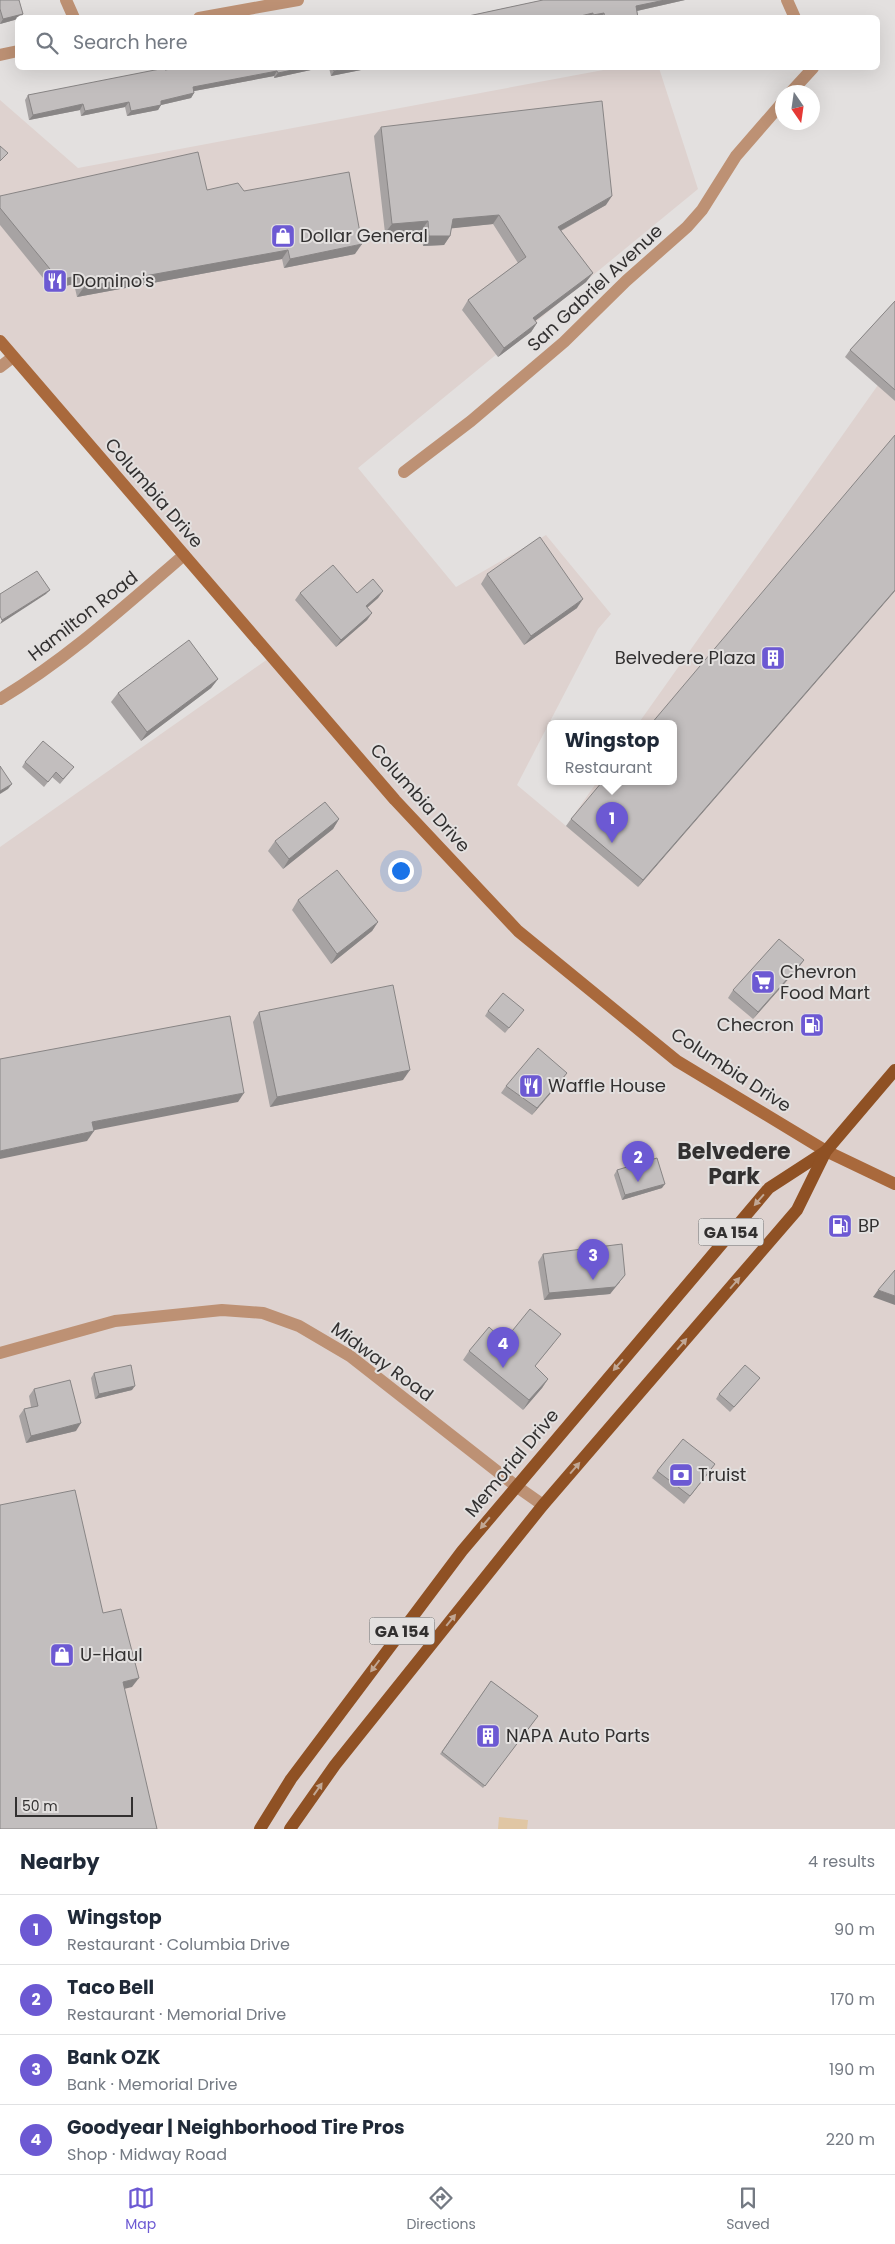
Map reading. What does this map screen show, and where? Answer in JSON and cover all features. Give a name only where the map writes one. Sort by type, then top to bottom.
[{"type":"main road","name":"Columbia Drive","points":[[0,342],[395,800],[518,931],[677,1061],[826,1151],[895,1184]]},
{"type":"main road","name":"Memorial Drive","points":[[290,1829],[335,1765],[543,1505],[797,1210],[826,1151],[895,1070]]},
{"type":"main road","name":"Memorial Drive","points":[[260,1829],[291,1779],[462,1550],[769,1188],[826,1151]]},
{"type":"street","points":[[66,0],[73,15]]},
{"type":"street","points":[[216,15],[298,0]]},
{"type":"street","points":[[787,0],[794,15]]},
{"type":"street","points":[[0,55],[15,52]]},
{"type":"street","points":[[797,85],[811,70]]},
{"type":"street","name":"San Gabriel Avenue","points":[[404,472],[471,421],[564,342],[626,281],[687,227],[702,210],[736,156],[775,111]]},
{"type":"street","points":[[0,367],[13,357]]},
{"type":"street","name":"Hamilton Road","points":[[0,699],[58,660],[184,555]]},
{"type":"street","name":"Midway Road","points":[[0,1353],[116,1321],[222,1310],[262,1313],[299,1326],[350,1356],[543,1505]]},
{"type":"shaded area","points":[[603,70],[660,70],[698,189],[358,468],[456,587],[546,535],[611,614],[598,629],[551,720],[547,720],[547,727],[517,785],[566,826],[595,785],[677,785],[677,720],[641,720],[895,361],[895,1829],[0,1829],[0,847],[272,656],[0,345],[0,100],[78,168]]},
{"type":"shaded area","points":[[499,1817],[528,1820],[527,1829],[498,1829]]},
{"type":"building","points":[[0,0],[19,0],[23,14],[3,19]]},
{"type":"building","points":[[543,0],[665,0],[636,6],[638,15],[604,15],[604,13],[593,15],[593,13],[585,15],[473,15]]},
{"type":"building","points":[[155,70],[292,70],[278,73],[277,71],[193,87],[194,93],[161,101],[161,105],[131,111],[129,102],[85,111],[83,104],[33,115],[28,95]]},
{"type":"building","points":[[602,101],[612,196],[558,227],[593,273],[533,318],[537,323],[504,348],[468,300],[526,257],[499,215],[453,219],[450,236],[429,236],[428,221],[392,224],[381,127]]},
{"type":"building","points":[[0,146],[8,153],[0,161]]},
{"type":"building","points":[[198,152],[207,190],[238,183],[244,191],[349,172],[362,244],[290,259],[288,250],[84,287],[81,275],[59,280],[0,208],[0,196]]},
{"type":"building","points":[[895,301],[895,390],[850,350]]},
{"type":"building","name":"Belvedere Plaza","points":[[895,435],[895,590],[643,880],[571,819],[599,785],[677,785],[677,720],[654,720]]},
{"type":"building","points":[[540,537],[583,599],[531,636],[487,574]]},
{"type":"building","points":[[333,565],[357,593],[373,579],[383,591],[366,606],[372,613],[341,640],[300,593]]},
{"type":"building","points":[[37,571],[50,590],[2,620],[0,616],[0,594]]},
{"type":"building","points":[[189,640],[218,679],[147,732],[118,693]]},
{"type":"building","points":[[43,741],[74,767],[63,779],[56,772],[48,782],[25,762]]},
{"type":"building","points":[[0,766],[12,784],[0,791]]},
{"type":"building","points":[[325,802],[339,819],[289,859],[275,841]]},
{"type":"building","points":[[337,870],[378,922],[337,954],[298,900]]},
{"type":"building","name":"Chevron Food Mart","points":[[779,939],[804,960],[758,1012],[733,990]]},
{"type":"building","points":[[393,985],[410,1070],[277,1097],[259,1012]]},
{"type":"building","points":[[503,993],[524,1010],[509,1028],[488,1011]]},
{"type":"building","points":[[230,1016],[244,1093],[92,1122],[94,1131],[0,1151],[0,1059]]},
{"type":"building","name":"Waffle House","points":[[538,1048],[567,1073],[537,1108],[506,1086]]},
{"type":"building","points":[[657,1158],[665,1184],[625,1195],[617,1170]]},
{"type":"building","points":[[622,1244],[625,1275],[615,1287],[549,1293],[543,1254]]},
{"type":"building","points":[[895,1270],[895,1296],[878,1290]]},
{"type":"building","points":[[530,1309],[561,1334],[535,1366],[548,1379],[529,1400],[469,1351],[489,1327],[504,1341]]},
{"type":"building","points":[[131,1365],[135,1386],[99,1394],[94,1373]]},
{"type":"building","name":"Truist","points":[[745,1365],[760,1378],[734,1407],[719,1394]]},
{"type":"building","points":[[70,1380],[81,1423],[31,1436],[24,1409],[38,1406],[34,1389]]},
{"type":"building","name":"Truist","points":[[683,1439],[715,1464],[690,1496],[657,1471]]},
{"type":"building","name":"U-Haul","points":[[75,1490],[103,1613],[121,1609],[139,1678],[123,1682],[157,1829],[0,1829],[0,1505]]},
{"type":"building","name":"NAPA Auto Parts","points":[[491,1681],[538,1716],[485,1786],[442,1752]]},
{"type":"place","name":"Dollar General","points":[[283,236]]},
{"type":"place","name":"Domino's","points":[[55,281]]},
{"type":"place","name":"Belvedere Plaza","points":[[773,658]]},
{"type":"place","name":"Wingstop","points":[[612,843]]},
{"type":"place","name":"Chevron Food Mart","points":[[763,982]]},
{"type":"place","name":"Checron","points":[[812,1025]]},
{"type":"place","name":"Waffle House","points":[[531,1086]]},
{"type":"place","name":"Taco Bell","points":[[638,1182]]},
{"type":"place","name":"BP","points":[[840,1226]]},
{"type":"place","name":"Bank OZK","points":[[593,1280]]},
{"type":"place","name":"Goodyear | Neighborhood Tire Pros","points":[[503,1368]]},
{"type":"place","name":"Truist","points":[[681,1475]]},
{"type":"place","name":"U-Haul","points":[[62,1655]]},
{"type":"place","name":"NAPA Auto Parts","points":[[488,1736]]},
{"type":"district","name":"Belvedere Park","points":[[734,1164]]}]
